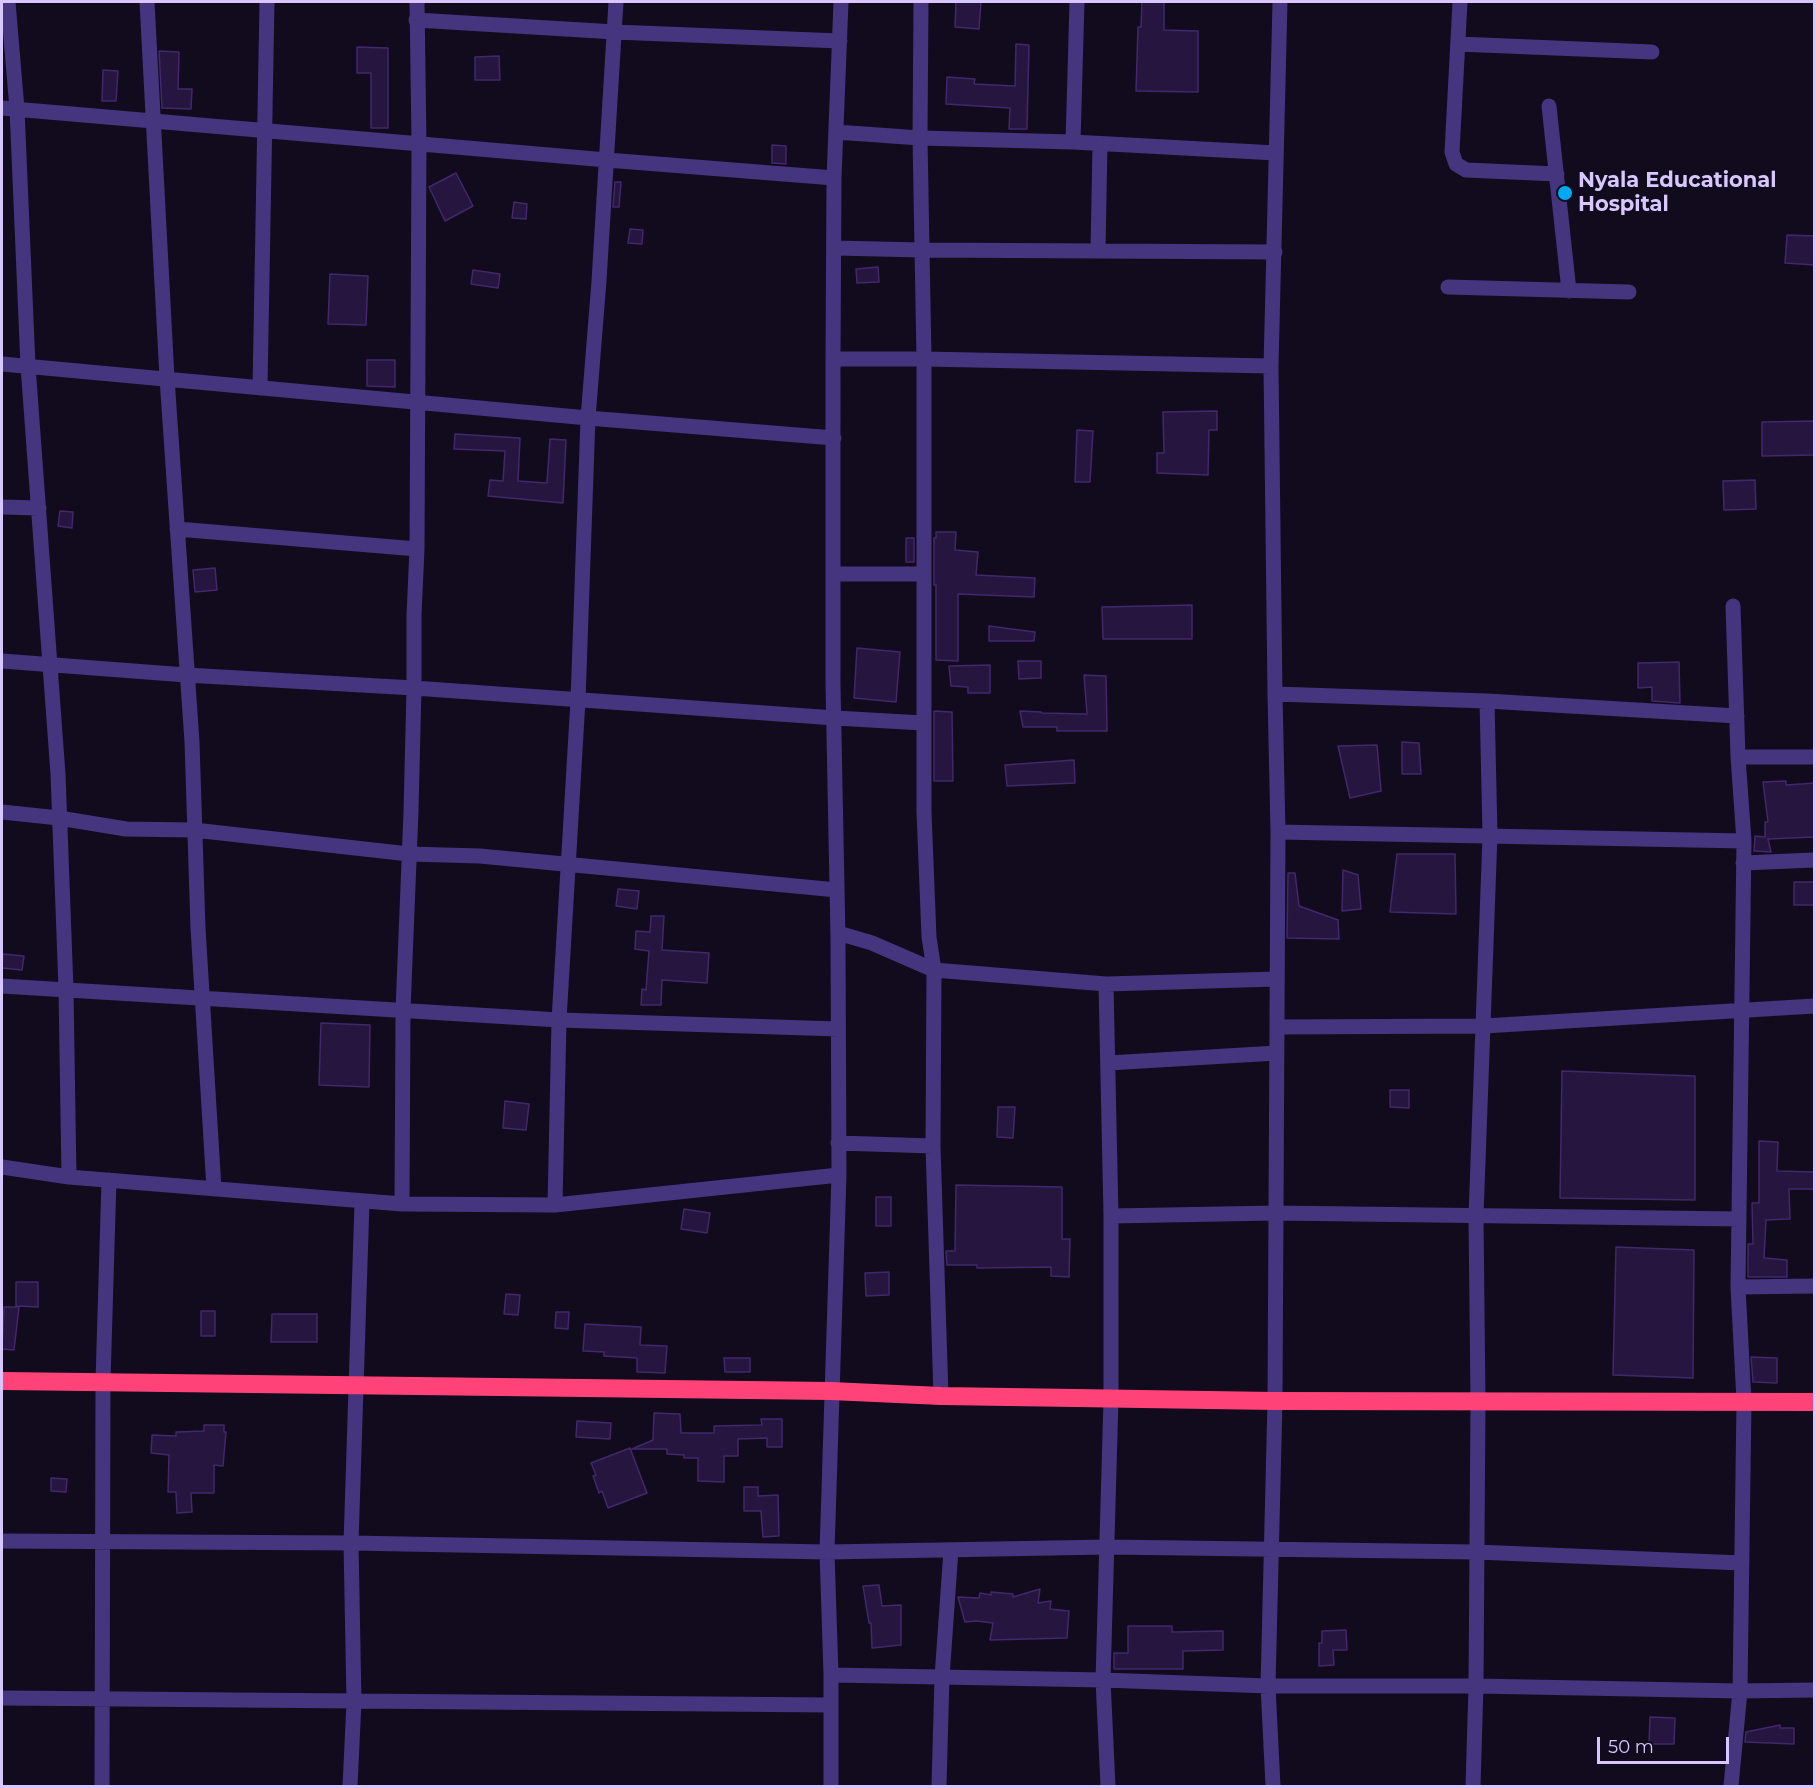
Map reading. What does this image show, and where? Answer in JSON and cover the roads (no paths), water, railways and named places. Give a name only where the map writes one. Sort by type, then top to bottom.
[{"type":"highway","points":[[2,1381],[831,1391],[941,1396],[1275,1401],[1815,1402]]},
{"type":"street","points":[[8,2],[17,110],[28,366],[59,818],[66,989],[69,1177]]},
{"type":"street","points":[[147,2],[167,378],[192,742],[202,998],[214,1189]]},
{"type":"street","points":[[260,388],[267,2]]},
{"type":"street","points":[[402,1204],[403,1010],[417,549],[419,143],[417,2]]},
{"type":"street","points":[[555,1205],[559,1020],[578,700],[588,418],[616,2]]},
{"type":"street","points":[[831,1786],[831,1675],[827,1552],[838,1175],[838,933],[833,684],[834,178],[841,2]]},
{"type":"street","points":[[921,2],[924,812],[929,938],[934,970],[933,1146],[941,1396]]},
{"type":"street","points":[[1073,142],[1077,2]]},
{"type":"street","points":[[1273,1786],[1268,1686],[1275,1401],[1278,832],[1271,366],[1280,2]]},
{"type":"street","points":[[1460,2],[1452,152],[1456,164],[1466,170],[1557,174]]},
{"type":"street","points":[[416,20],[615,32],[840,41]]},
{"type":"street","points":[[1458,44],[1652,52]]},
{"type":"street","points":[[1549,106],[1569,291]]},
{"type":"street","points":[[2,108],[834,178]]},
{"type":"street","points":[[836,132],[920,138],[1073,142],[1276,153]]},
{"type":"street","points":[[1098,251],[1100,144]]},
{"type":"street","points":[[834,248],[1275,252]]},
{"type":"street","points":[[1448,287],[1629,292]]},
{"type":"street","points":[[833,359],[1271,366]]},
{"type":"street","points":[[2,364],[588,418],[834,438]]},
{"type":"street","points":[[2,507],[39,508]]},
{"type":"street","points":[[177,529],[417,549]]},
{"type":"street","points":[[834,574],[923,574]]},
{"type":"street","points":[[1731,1786],[1740,1691],[1744,1401],[1738,1287],[1744,841],[1738,757],[1733,606]]},
{"type":"street","points":[[2,661],[923,723]]},
{"type":"street","points":[[1275,694],[1487,701],[1737,716]]},
{"type":"street","points":[[1473,1786],[1478,1402],[1476,1216],[1484,1026],[1486,887],[1490,835],[1487,701]]},
{"type":"street","points":[[1738,757],[1815,757]]},
{"type":"street","points":[[2,812],[126,829],[194,830],[409,854],[480,856],[837,890]]},
{"type":"street","points":[[1278,832],[1744,841]]},
{"type":"street","points":[[1743,863],[1815,860]]},
{"type":"street","points":[[838,933],[872,943],[934,970],[1106,984],[1277,979]]},
{"type":"street","points":[[1106,984],[1111,1216],[1111,1399],[1103,1680],[1108,1786]]},
{"type":"street","points":[[2,986],[559,1020],[838,1029]]},
{"type":"street","points":[[1277,1027],[1484,1026],[1815,1006]]},
{"type":"street","points":[[1108,1063],[1277,1053]]},
{"type":"street","points":[[838,1143],[933,1146]]},
{"type":"street","points":[[2,1167],[69,1177],[402,1204],[555,1205],[838,1175]]},
{"type":"street","points":[[102,1786],[103,1381],[109,1180]]},
{"type":"street","points":[[350,1786],[354,1702],[351,1543],[362,1202]]},
{"type":"street","points":[[1111,1216],[1276,1213],[1739,1219]]},
{"type":"street","points":[[1738,1287],[1815,1286]]},
{"type":"street","points":[[2,1541],[351,1543],[827,1552],[1108,1547],[1272,1549],[1476,1552],[1742,1563]]},
{"type":"street","points":[[939,1786],[942,1677],[951,1550]]},
{"type":"street","points":[[831,1675],[1103,1680],[1268,1686],[1815,1690]]},
{"type":"street","points":[[2,1698],[831,1705]]},
{"type":"place","name":"Nyala Educational Hospital","points":[[1565,193]]}]
